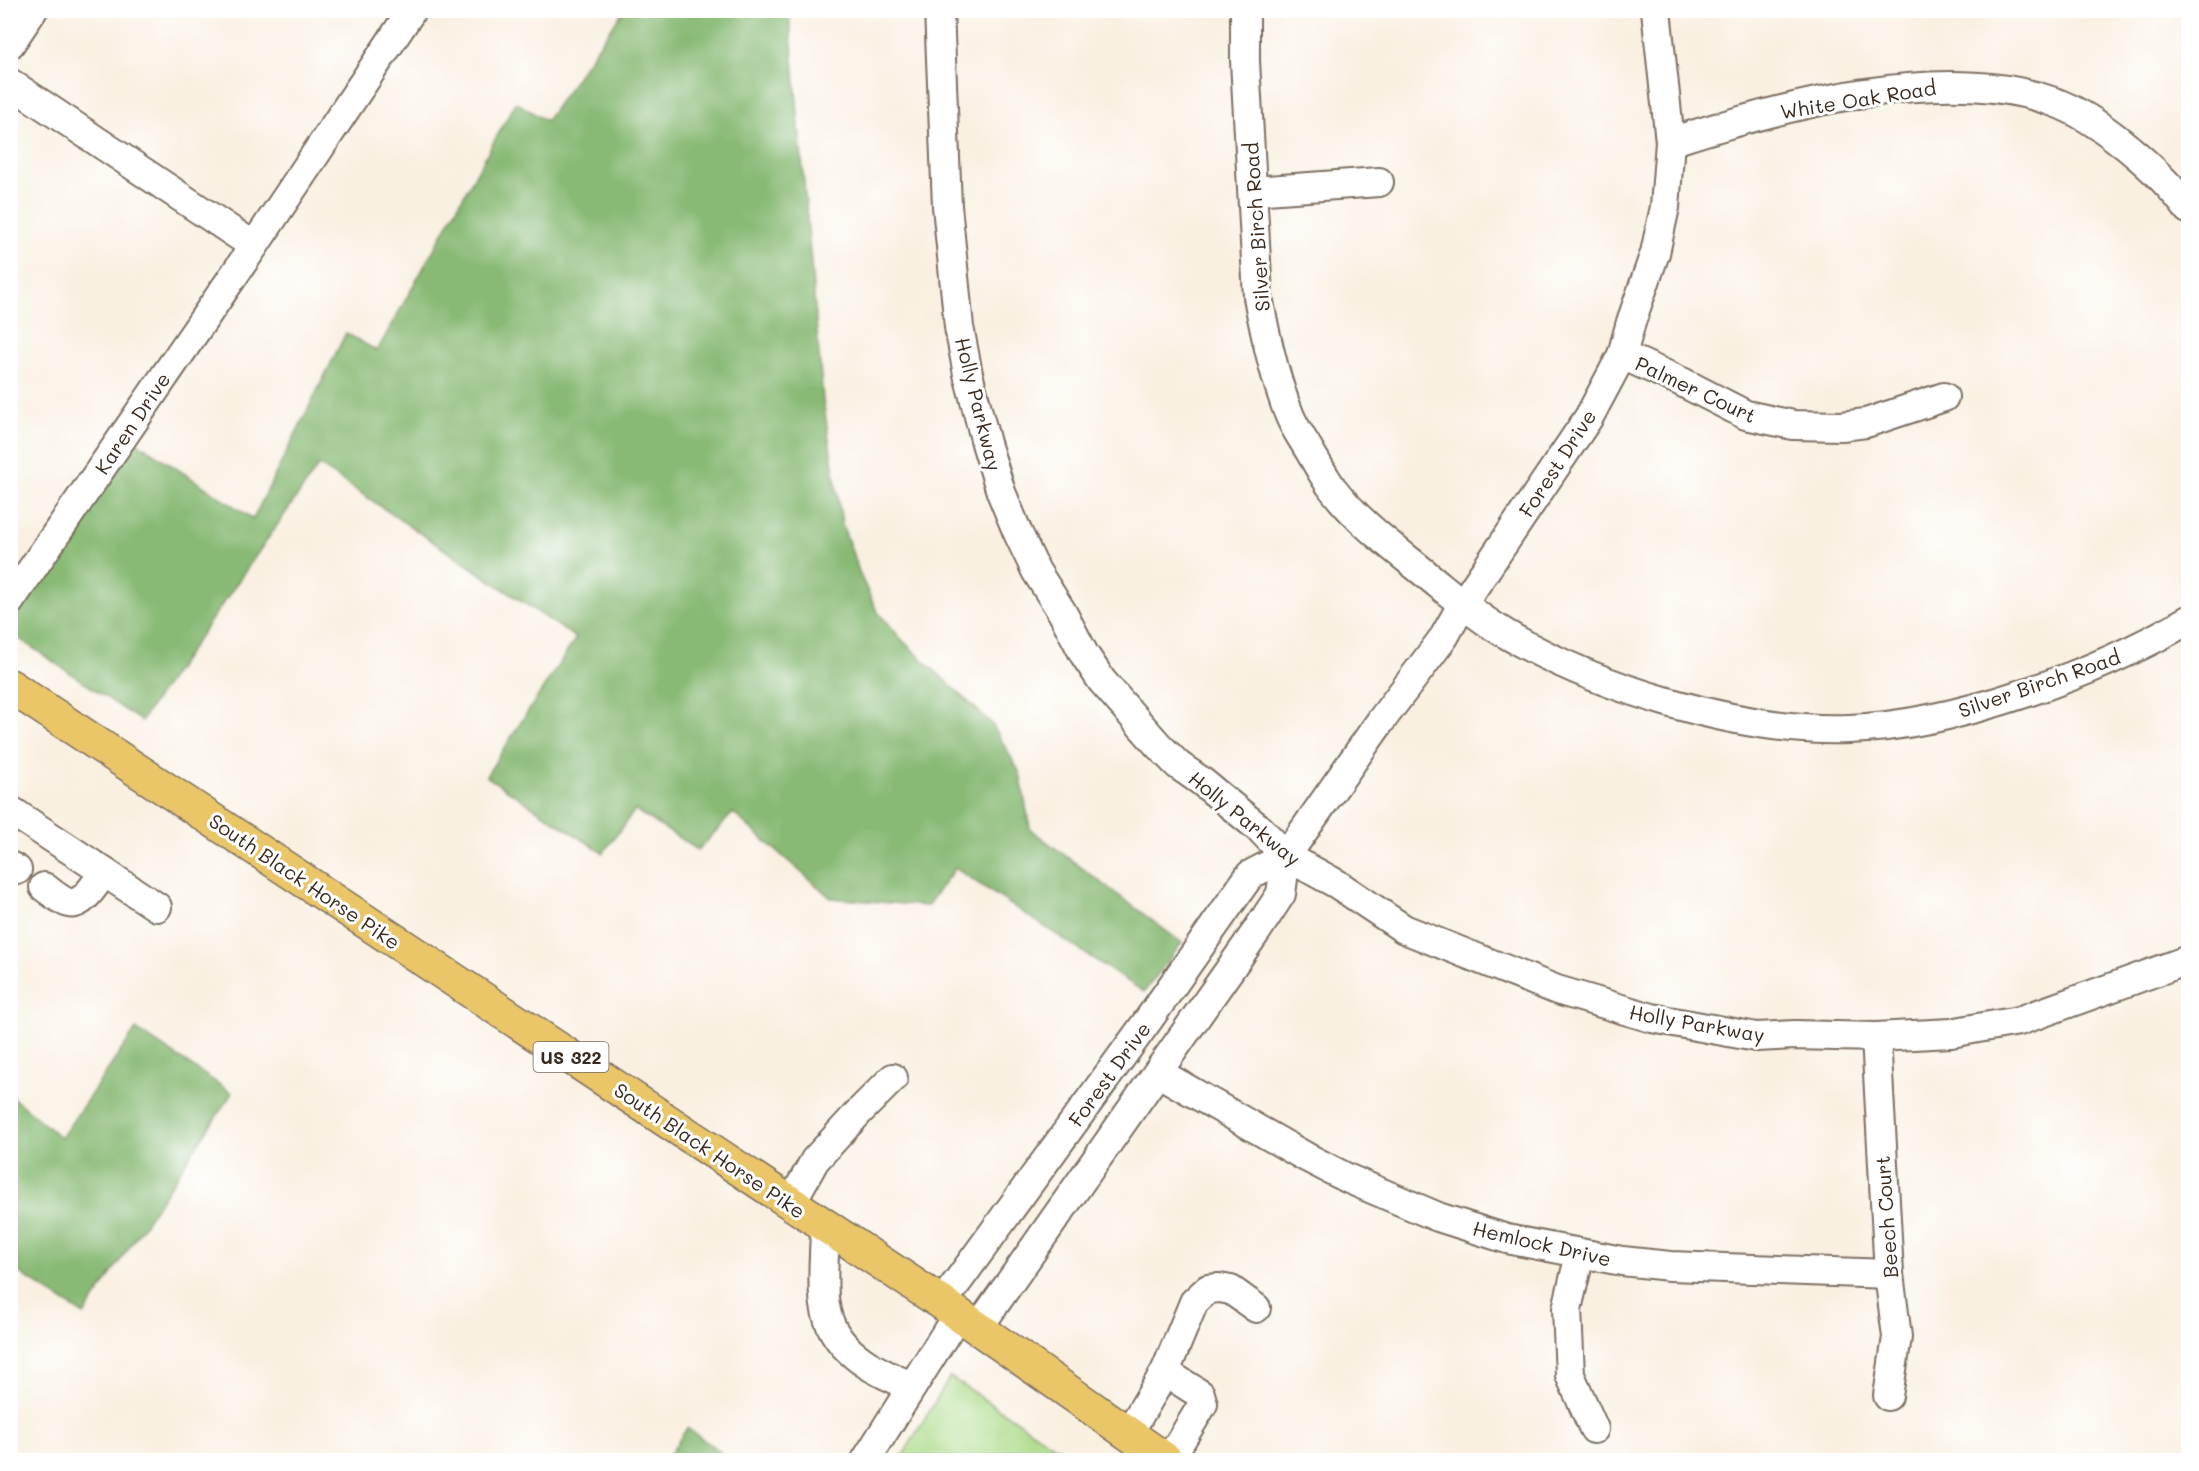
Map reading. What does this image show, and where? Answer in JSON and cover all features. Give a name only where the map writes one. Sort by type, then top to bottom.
[{"type":"highway","name":"South Black Horse Pike","points":[[10,686],[825,1225],[959,1315],[1167,1461]]},
{"type":"street","points":[[10,44],[33,10]]},
{"type":"street","name":"Karen Drive","points":[[10,601],[254,246],[412,10]]},
{"type":"street","name":"Holly Parkway","points":[[939,10],[947,207],[956,303],[963,351],[1001,492],[1036,571],[1102,681],[1178,765],[1202,781],[1261,830],[1286,856],[1337,884],[1397,924],[1427,939],[1557,990],[1652,1018],[1756,1037],[1795,1035],[1876,1037],[1951,1033],[2019,1021],[2188,960]]},
{"type":"street","name":"Silver Birch Road","points":[[1245,10],[1245,61],[1258,297],[1263,325],[1289,416],[1332,488],[1370,530],[1462,605],[1505,634],[1569,665],[1660,699],[1778,726],[1826,729],[1875,727],[1923,720],[2016,695],[2129,651],[2188,620]]},
{"type":"street","name":"Forest Drive","points":[[959,1315],[1149,1019],[1250,875],[1286,856],[1380,722],[1444,637],[1462,605],[1589,417],[1622,355],[1662,230],[1670,142],[1656,10]]},
{"type":"street","points":[[10,84],[254,246]]},
{"type":"street","name":"White Oak Road","points":[[1670,142],[1769,113],[1840,98],[1928,86],[1985,86],[2032,95],[2078,114],[2136,156],[2171,189],[2188,209]]},
{"type":"street","points":[[1253,191],[1379,182]]},
{"type":"street","name":"Palmer Court","points":[[1622,355],[1682,382],[1746,415],[1793,426],[1842,426],[1866,423],[1944,396]]},
{"type":"street","points":[[10,810],[158,908]]},
{"type":"street","name":"Forest Drive","points":[[959,1315],[1159,1073],[1281,894],[1286,856]]},
{"type":"street","points":[[44,887],[69,903],[77,903],[104,872]]},
{"type":"street","name":"Beech Court","points":[[1876,1037],[1889,1274],[1897,1337],[1888,1396]]},
{"type":"street","name":"Hemlock Drive","points":[[1159,1073],[1306,1157],[1358,1183],[1438,1217],[1507,1239],[1580,1254],[1670,1266],[1889,1274]]},
{"type":"street","points":[[791,1203],[815,1160],[893,1078]]},
{"type":"street","points":[[825,1225],[825,1305],[835,1333],[863,1363],[884,1376],[912,1386]]},
{"type":"street","points":[[1580,1254],[1568,1309],[1570,1375],[1594,1429]]},
{"type":"street","points":[[1128,1434],[1165,1372],[1194,1302],[1209,1290],[1219,1287],[1231,1290],[1256,1308]]},
{"type":"street","points":[[866,1461],[959,1315]]},
{"type":"street","points":[[1165,1372],[1200,1394],[1203,1404],[1167,1461]]},
{"type":"green space","points":[[623,11],[789,11],[823,400],[842,524],[861,577],[877,611],[903,641],[992,724],[1020,773],[1030,829],[1182,943],[1144,992],[955,868],[927,906],[831,898],[733,813],[698,850],[635,810],[603,853],[486,776],[576,638],[319,465],[141,721],[11,633],[11,623],[132,439],[253,519],[346,333],[377,351],[516,102],[546,121]]},
{"type":"green space","points":[[136,1029],[232,1093],[84,1315],[11,1267],[11,1096],[61,1138]]},
{"type":"green space","points":[[950,1377],[1076,1460],[900,1460]]},
{"type":"green space","points":[[687,1428],[732,1460],[666,1460]]}]
